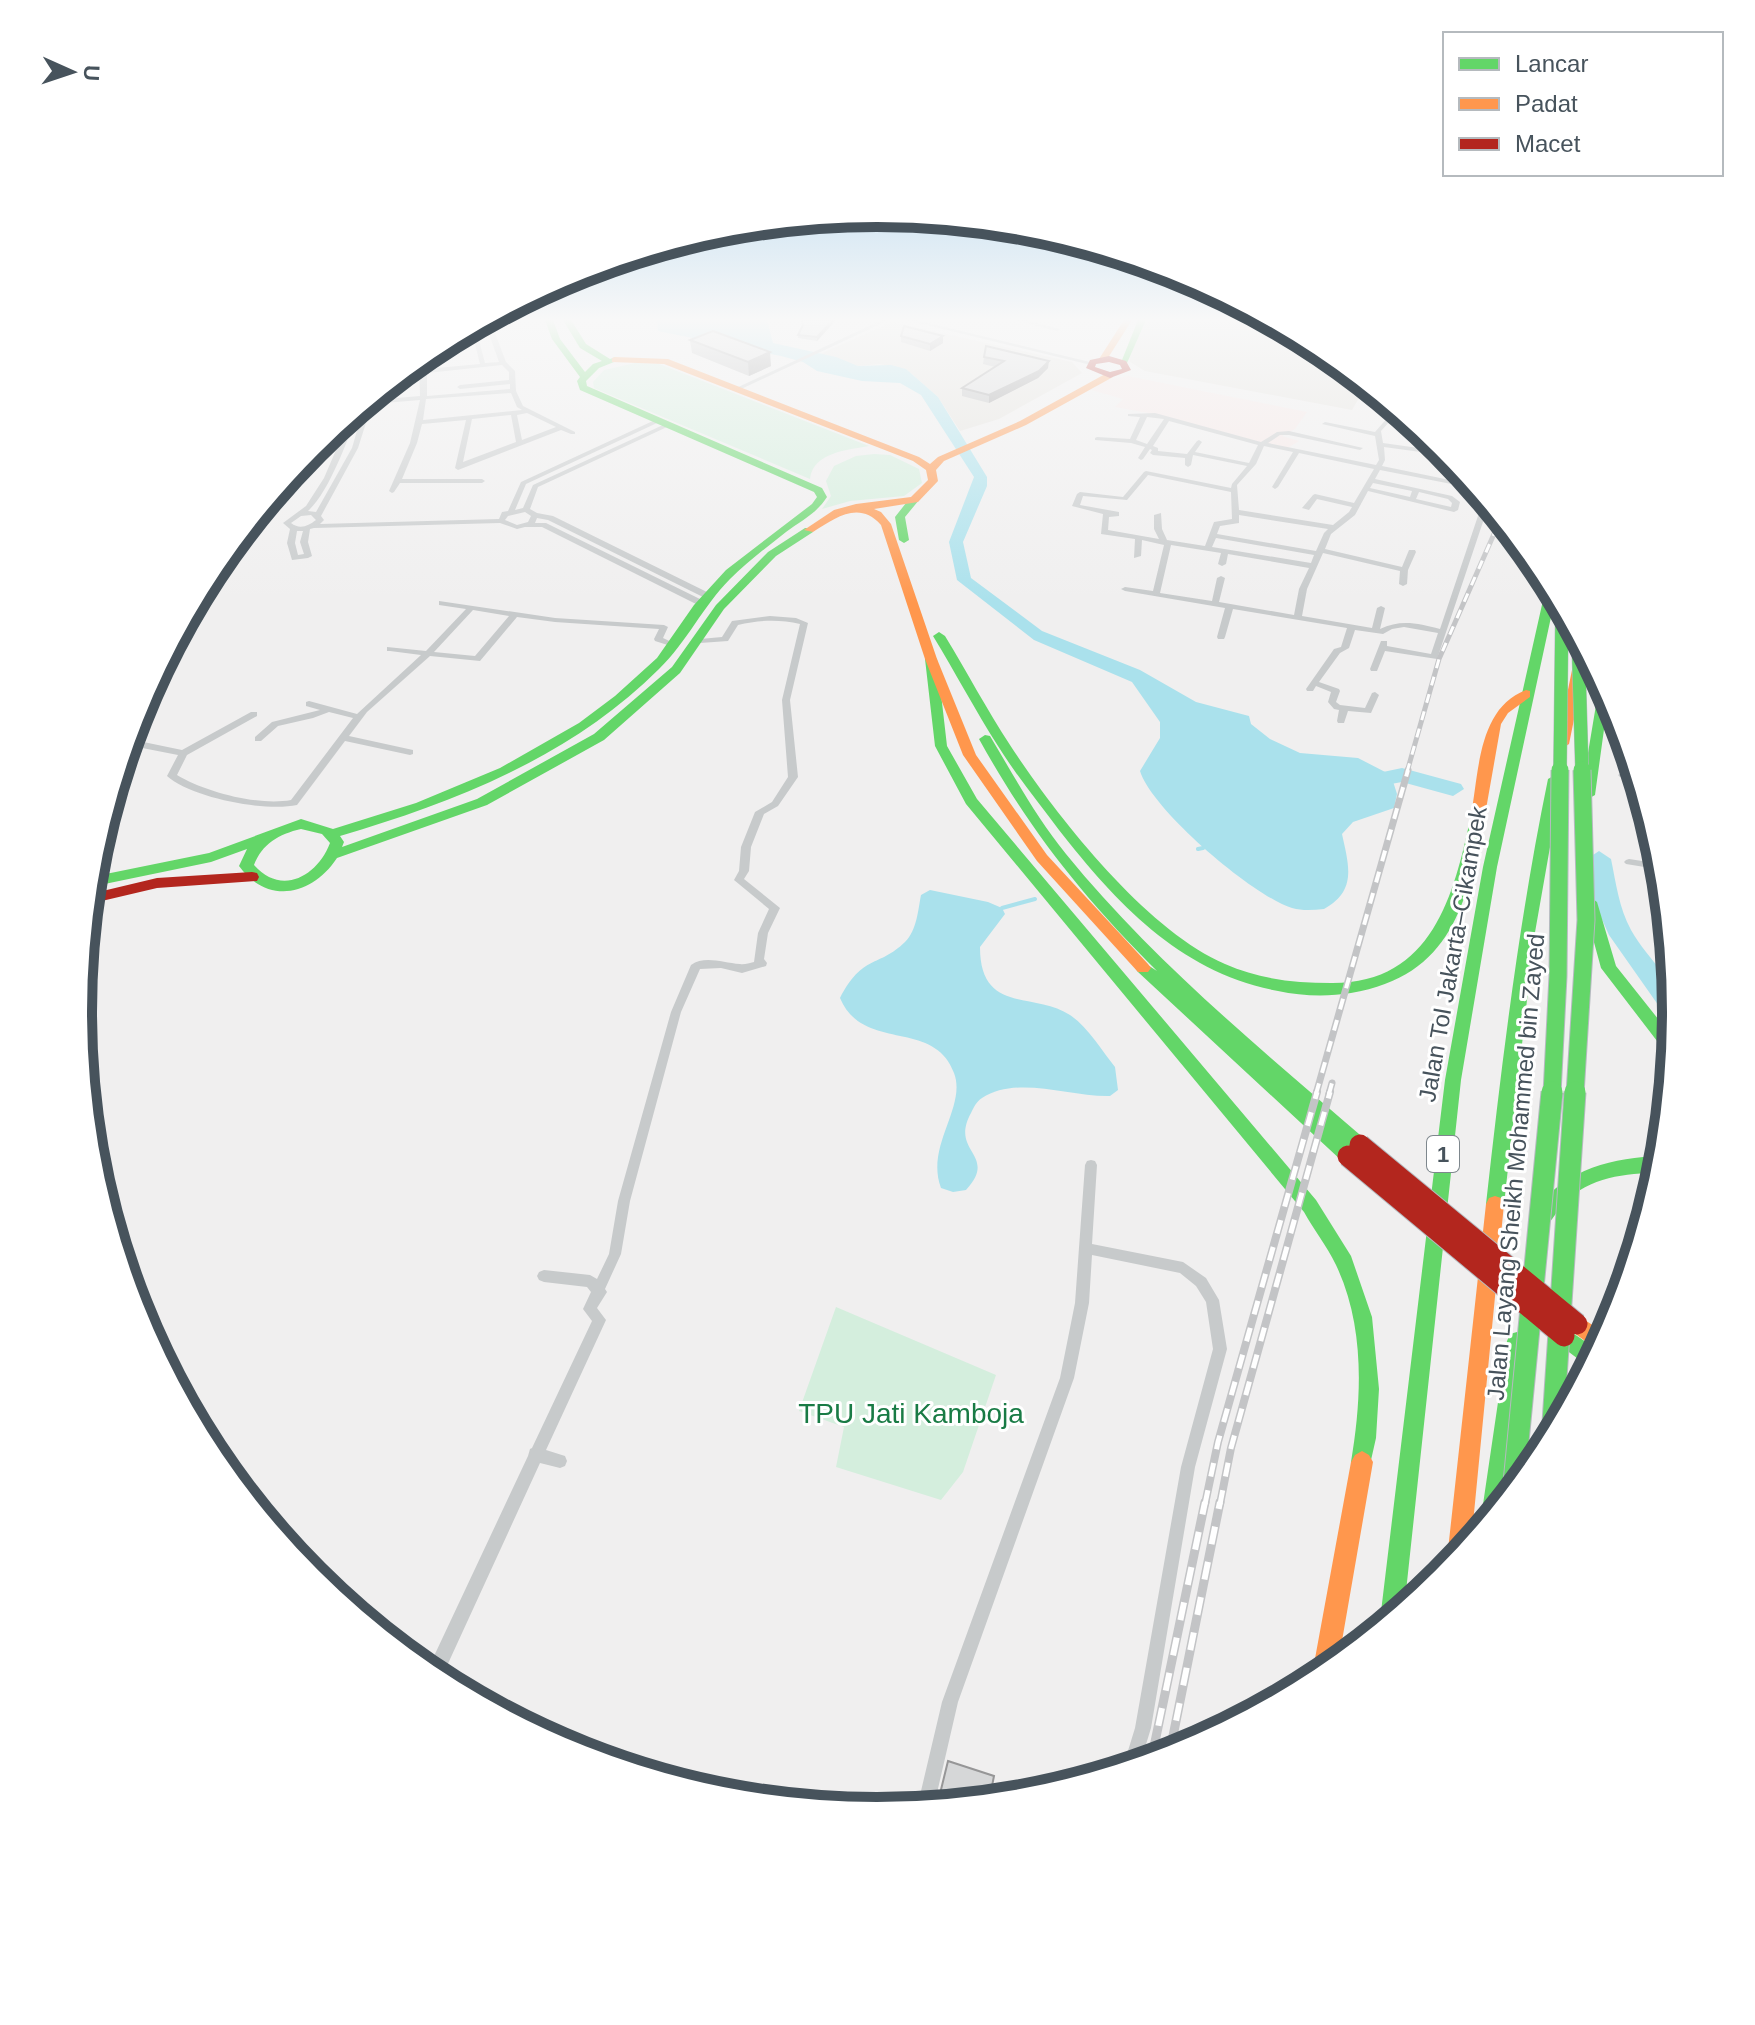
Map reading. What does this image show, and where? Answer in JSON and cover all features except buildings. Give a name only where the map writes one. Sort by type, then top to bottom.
[{"type":"main road","points":[[334,833],[402,816],[471,789],[533,759],[583,729],[623,698],[674,645],[705,600],[738,564],[816,506],[822,497],[818,490],[638,414]]},
{"type":"main road","points":[[801,414],[924,464],[933,481],[929,488],[900,511],[897,519],[950,668],[991,750],[1066,864],[1156,959],[1354,1151]]},
{"type":"main road","points":[[924,464],[1026,414]]},
{"type":"main road","points":[[101,896],[157,883],[252,877],[267,884],[288,885],[309,879],[327,867],[338,854],[482,802],[547,769],[599,737],[641,704],[700,641],[720,607],[763,561],[799,534],[838,512],[914,500]]},
{"type":"main road","points":[[856,507],[877,514],[886,524],[931,659],[970,755],[1042,858],[1159,985],[1570,1330],[1586,1350]]},
{"type":"main road","name":"Jalan Tol Jakarta–Cikampek","points":[[1393,1605],[1443,1150],[1483,905],[1526,694],[1548,604]]},
{"type":"main road","name":"Jalan Layang Sheikh Mohammed bin Zayed","points":[[1515,1471],[1557,1017],[1561,916],[1557,718],[1561,626]]},
{"type":"main road","points":[[939,636],[1004,747],[1103,875],[1147,926],[1200,963],[1252,983],[1301,991],[1355,989],[1388,981],[1415,964],[1439,937],[1469,849],[1495,724],[1503,711],[1526,694]]},
{"type":"main road","points":[[931,659],[941,746],[971,801],[1310,1206],[1348,1270],[1362,1319],[1370,1367],[1366,1441],[1327,1656]]},
{"type":"main road","name":"Jalan Layang Sheikh Mohammed bin Zayed","points":[[1554,1412],[1586,920],[1579,659]]},
{"type":"main road","points":[[1460,1539],[1515,1012],[1537,863],[1581,662]]},
{"type":"main road","points":[[1601,707],[1584,823],[1587,890],[1609,968],[1662,1035]]},
{"type":"main road","points":[[104,879],[159,865],[211,857],[301,824],[321,826],[334,833],[339,843],[338,854]]},
{"type":"main road","points":[[252,877],[246,866],[250,852],[262,839]]},
{"type":"main road","points":[[1495,1498],[1534,1231],[1544,1209],[1572,1181],[1612,1166],[1648,1165]]},
{"type":"main road","points":[[1570,1330],[1592,1339]]},
{"type":"street","points":[[392,491],[415,446],[422,414]]},
{"type":"street","points":[[421,422],[503,414]]},
{"type":"street","points":[[514,414],[520,445]]},
{"type":"street","points":[[530,414],[573,433]]},
{"type":"street","points":[[1130,415],[1138,414]]},
{"type":"street","points":[[1132,441],[1145,414]]},
{"type":"street","points":[[1148,414],[1296,452],[1457,483]]},
{"type":"street","points":[[1298,616],[1303,589],[1328,533],[1356,506],[1379,467],[1382,445],[1378,435],[1380,425],[1389,417]]},
{"type":"street","points":[[294,529],[291,543],[295,558],[308,556],[304,542],[310,527],[355,448],[365,418]]},
{"type":"street","points":[[1141,458],[1168,418]]},
{"type":"street","points":[[448,480],[459,466],[469,419]]},
{"type":"street","points":[[526,510],[535,486],[660,424]]},
{"type":"street","points":[[660,424],[523,483],[506,516],[510,526],[543,525],[705,600]]},
{"type":"street","points":[[1325,424],[1378,435]]},
{"type":"street","points":[[459,466],[560,428]]},
{"type":"street","points":[[1208,549],[1219,522],[1236,521],[1234,485],[1253,464],[1262,444],[1279,433],[1289,433],[1360,448]]},
{"type":"street","points":[[345,435],[327,478],[301,514],[287,523],[294,529],[506,516],[526,510],[550,518],[705,600]]},
{"type":"street","points":[[1097,439],[1132,441],[1156,449],[1153,453],[1158,454],[1190,454],[1253,464]]},
{"type":"street","points":[[1188,465],[1190,454],[1199,442]]},
{"type":"street","points":[[1382,445],[1427,451]]},
{"type":"street","points":[[1275,487],[1296,452]]},
{"type":"street","points":[[1234,491],[1147,471],[1125,499],[1080,494],[1076,506],[1112,513],[1104,532],[1313,566]]},
{"type":"street","points":[[1366,489],[1412,500],[1417,504],[1454,510],[1455,499],[1370,480]]},
{"type":"street","points":[[397,481],[482,481]]},
{"type":"street","points":[[1412,500],[1416,491]]},
{"type":"street","points":[[1306,508],[1315,496],[1356,506]]},
{"type":"street","points":[[1236,512],[1335,528]]},
{"type":"street","points":[[1383,648],[1432,659],[1483,513]]},
{"type":"street","points":[[301,514],[506,516]]},
{"type":"street","points":[[525,525],[535,515]]},
{"type":"street","points":[[1156,593],[1167,543],[1158,529],[1158,515]]},
{"type":"street","points":[[1212,535],[1320,552],[1404,570]]},
{"type":"street","points":[[1137,556],[1139,539]]},
{"type":"street","points":[[1257,557],[1261,544]]},
{"type":"street","points":[[1222,564],[1225,551]]},
{"type":"street","points":[[1403,584],[1404,570],[1412,552]]},
{"type":"street","points":[[1215,603],[1221,578]]},
{"type":"street","points":[[1125,589],[1380,631],[1403,625],[1442,632]]},
{"type":"street","points":[[442,603],[514,615],[664,627],[658,639],[674,645]]},
{"type":"street","points":[[1221,637],[1230,606]]},
{"type":"street","points":[[254,714],[183,753],[172,773],[176,780],[264,805],[288,805],[299,798],[359,717],[471,608]]},
{"type":"street","points":[[1374,669],[1383,648],[1381,608]]},
{"type":"street","points":[[390,649],[452,659],[481,657],[514,615]]},
{"type":"street","points":[[439,1664],[599,1320],[590,1309],[615,1254],[624,1201],[676,1012],[696,965],[721,964],[742,969],[762,963],[758,960],[758,947],[775,908],[739,880],[744,871],[746,847],[760,812],[775,804],[793,777],[786,700],[804,623],[780,619],[747,620],[735,623],[725,639],[700,641]]},
{"type":"street","points":[[1352,627],[1345,648],[1337,651],[1312,686],[1336,691],[1332,704],[1344,708],[1368,711],[1375,695]]},
{"type":"street","points":[[309,704],[359,717]]},
{"type":"street","points":[[1341,721],[1344,708]]},
{"type":"street","points":[[258,739],[267,727],[280,720],[320,714],[328,709]]},
{"type":"street","points":[[343,738],[410,752]]},
{"type":"street","points":[[140,744],[183,753]]},
{"type":"street","points":[[1629,862],[1649,865]]},
{"type":"street","points":[[928,1796],[950,1702],[1067,1378],[1077,1338],[1088,1249],[1091,1165]]},
{"type":"street","points":[[1088,1249],[1183,1268],[1201,1282],[1212,1300],[1220,1349],[1188,1467],[1143,1728],[1135,1754]]},
{"type":"street","points":[[544,1276],[590,1281],[600,1292]]},
{"type":"street","points":[[535,1454],[560,1461]]},
{"type":"shaded area","points":[[949,414],[1007,414],[999,419],[960,431]]},
{"type":"shaded area","points":[[1156,414],[1305,414],[1295,429],[1282,436],[1299,441],[1286,449]]},
{"type":"green space","points":[[657,414],[788,414],[869,446],[824,458],[813,470],[810,479]]},
{"type":"green space","points":[[890,455],[919,469],[922,483],[904,496],[850,501],[822,509],[831,496],[826,481],[834,466],[856,456]]},
{"type":"green space","name":"TPU Jati Kamboja","points":[[836,1307],[996,1375],[963,1472],[941,1500],[836,1467],[844,1427],[799,1411]]},
{"type":"water","points":[[934,414],[949,414],[987,477],[987,486],[963,542],[971,578],[1042,631],[1140,670],[1196,702],[1249,716],[1251,724],[1270,739],[1300,753],[1358,758],[1391,775],[1397,794],[1394,808],[1353,822],[1342,834],[1348,877],[1342,894],[1335,902],[1324,909],[1292,908],[1253,887],[1206,850],[1163,807],[1148,788],[1140,771],[1160,738],[1160,722],[1132,682],[1034,640],[957,580],[949,542],[974,477]]},
{"type":"water","points":[[930,890],[988,902],[1002,908],[1005,914],[980,947],[982,968],[989,983],[1012,998],[1056,1008],[1077,1020],[1115,1067],[1118,1090],[1110,1096],[1011,1088],[982,1098],[974,1107],[966,1126],[968,1145],[978,1168],[975,1178],[966,1190],[953,1192],[941,1188],[937,1172],[938,1157],[955,1099],[957,1086],[954,1073],[944,1056],[931,1046],[865,1025],[851,1015],[840,998],[856,974],[905,942],[915,926],[921,895]]},
{"type":"waterway","points":[[1391,777],[1402,775],[1453,789]]},
{"type":"waterway","points":[[1198,849],[1203,848]]},
{"type":"waterway","points":[[1599,859],[1608,906],[1621,935],[1662,992]]},
{"type":"waterway","points":[[1002,908],[1035,899]]},
{"type":"railway","points":[[1407,772],[1439,659],[1496,529]]},
{"type":"railway","points":[[1316,1094],[1408,770]]},
{"type":"railway","points":[[1329,1094],[1332,1083]]},
{"type":"railway","points":[[1205,1504],[1218,1442],[1317,1092]]},
{"type":"railway","points":[[1220,1504],[1231,1448],[1330,1092]]},
{"type":"railway","points":[[1154,1747],[1205,1502]]},
{"type":"railway","points":[[1172,1740],[1220,1502]]},
{"type":"traffic: fast","points":[[334,833],[464,789],[545,750],[583,726],[654,668],[698,607],[730,573],[771,538],[816,506],[822,497],[818,490],[644,414]]},
{"type":"traffic: fast","points":[[904,540],[900,517],[914,500]]},
{"type":"traffic: fast","points":[[338,854],[482,802],[599,737],[676,670],[720,607],[772,554],[809,530]]},
{"type":"traffic: fast","points":[[1393,1605],[1453,1080],[1490,867],[1548,604]]},
{"type":"traffic: fast","points":[[1515,1471],[1556,1029],[1562,627]]},
{"type":"traffic: fast","points":[[939,636],[1019,767],[1122,895],[1183,948],[1217,967],[1254,981],[1295,989],[1341,989],[1375,983],[1403,971],[1424,953],[1441,931],[1454,905],[1464,877],[1478,815]]},
{"type":"traffic: fast","points":[[931,659],[941,746],[971,801],[1310,1206],[1340,1254],[1356,1294],[1366,1341],[1369,1389],[1362,1462]]},
{"type":"traffic: fast","points":[[1554,1412],[1586,920],[1579,659]]},
{"type":"traffic: fast","points":[[1588,795],[1601,707]]},
{"type":"traffic: fast","points":[[985,739],[1040,829],[1130,935],[1204,1007],[1360,1145]]},
{"type":"traffic: fast","points":[[1495,1204],[1527,938],[1555,779]]},
{"type":"traffic: fast","points":[[301,824],[327,831],[337,842],[326,863],[307,879],[283,887],[258,879],[246,866],[255,849],[267,837],[301,824]]},
{"type":"traffic: fast","points":[[104,879],[211,857],[262,839]]},
{"type":"traffic: fast","points":[[1590,902],[1609,968],[1662,1035]]},
{"type":"traffic: fast","points":[[1143,968],[1348,1156]]},
{"type":"traffic: fast","points":[[1538,1223],[1549,1207],[1576,1183],[1607,1170],[1648,1165]]},
{"type":"traffic: fast","points":[[1564,1336],[1585,1353]]},
{"type":"traffic: fast","points":[[1495,1498],[1517,1341]]},
{"type":"traffic: slow","points":[[802,414],[916,459],[931,469],[933,481],[914,500],[838,512],[809,530]]},
{"type":"traffic: slow","points":[[931,469],[941,459],[1038,414]]},
{"type":"traffic: slow","points":[[856,507],[877,514],[886,524],[931,659],[970,755],[1042,858],[1143,968]]},
{"type":"traffic: slow","points":[[1563,744],[1578,670]]},
{"type":"traffic: slow","points":[[1478,815],[1495,724],[1503,711],[1526,694]]},
{"type":"traffic: slow","points":[[1460,1539],[1495,1204]]},
{"type":"traffic: slow","points":[[1577,1324],[1593,1336]]},
{"type":"traffic: slow","points":[[1327,1656],[1362,1462]]},
{"type":"traffic: jam","points":[[101,896],[157,883],[252,877]]},
{"type":"traffic: jam","points":[[1360,1145],[1577,1324]]},
{"type":"traffic: jam","points":[[1348,1156],[1564,1336]]}]
